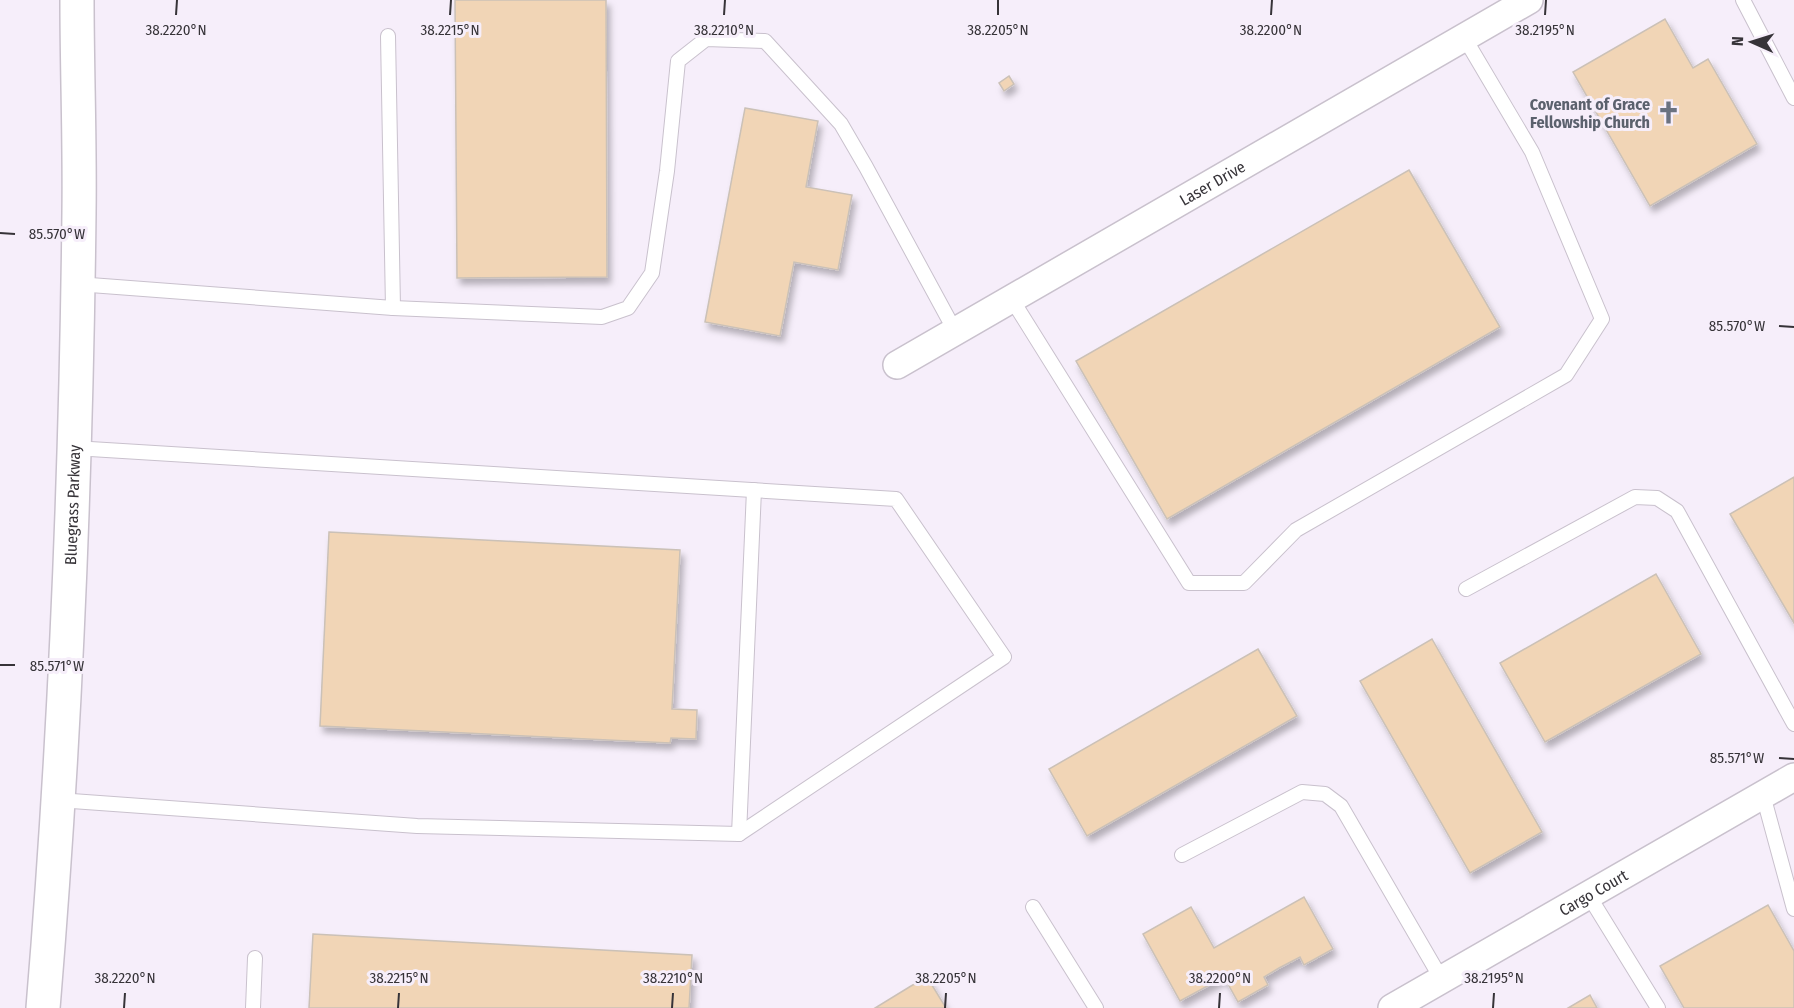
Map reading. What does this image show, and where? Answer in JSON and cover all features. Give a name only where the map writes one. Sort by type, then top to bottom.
[{"type":"street","name":"Bluegrass Parkway","points":[[43,1008],[68,629],[74,448],[79,212],[76,0]]},
{"type":"street","name":"Laser Drive","points":[[897,365],[1529,0]]},
{"type":"street","name":"Cargo Court","points":[[1392,1008],[1794,777]]},
{"type":"lane","points":[[1743,0],[1794,98]]},
{"type":"lane","points":[[388,36],[393,308]]},
{"type":"lane","points":[[1011,298],[1189,583],[1244,584],[1296,530],[1566,375],[1602,319],[1532,152],[1464,37]]},
{"type":"lane","points":[[77,284],[393,308],[602,317],[628,308],[652,273],[667,171],[678,61],[706,39],[765,41],[841,124],[955,331]]},
{"type":"lane","points":[[58,800],[417,826],[739,834],[1004,657],[896,499],[74,448]]},
{"type":"lane","points":[[739,834],[754,490]]},
{"type":"lane","points":[[1466,589],[1635,497],[1657,498],[1677,511],[1794,724]]},
{"type":"lane","points":[[1182,855],[1302,792],[1325,794],[1341,806],[1442,980]]},
{"type":"lane","points":[[1763,795],[1794,909]]},
{"type":"lane","points":[[1589,896],[1658,1008]]},
{"type":"lane","points":[[1033,907],[1096,1008]]},
{"type":"lane","points":[[253,1008],[255,958]]},
{"type":"building","points":[[455,0],[606,0],[607,277],[457,278]]},
{"type":"building","name":"Covenant of Grace Fellowship Church","points":[[1665,19],[1693,68],[1708,59],[1757,144],[1650,206],[1573,72]]},
{"type":"building","points":[[1009,76],[1014,84],[1004,91],[999,83]]},
{"type":"building","points":[[745,108],[818,121],[806,187],[852,195],[838,270],[794,262],[780,336],[705,322]]},
{"type":"building","points":[[1409,170],[1500,327],[1167,519],[1076,361]]},
{"type":"building","points":[[1794,477],[1794,623],[1730,514]]},
{"type":"building","points":[[329,532],[680,550],[672,709],[697,710],[696,739],[671,738],[670,743],[320,726]]},
{"type":"building","points":[[1656,574],[1701,654],[1545,742],[1500,663]]},
{"type":"building","points":[[1432,639],[1542,832],[1470,873],[1360,681]]},
{"type":"building","points":[[1258,649],[1297,716],[1087,836],[1049,769]]},
{"type":"building","points":[[1304,897],[1333,949],[1304,965],[1300,957],[1279,968],[1264,977],[1268,985],[1238,1002],[1224,977],[1180,1001],[1143,934],[1191,907],[1214,948]]},
{"type":"building","points":[[1768,905],[1794,951],[1794,1008],[1684,1008],[1660,966]]},
{"type":"building","points":[[313,934],[692,955],[689,1008],[309,1008]]},
{"type":"building","points":[[927,977],[946,1008],[875,1008],[911,986]]},
{"type":"building","points":[[1590,995],[1597,1008],[1568,1008]]},
{"type":"place","name":"Covenant of Grace Fellowship Church","points":[[1668,113]]}]
